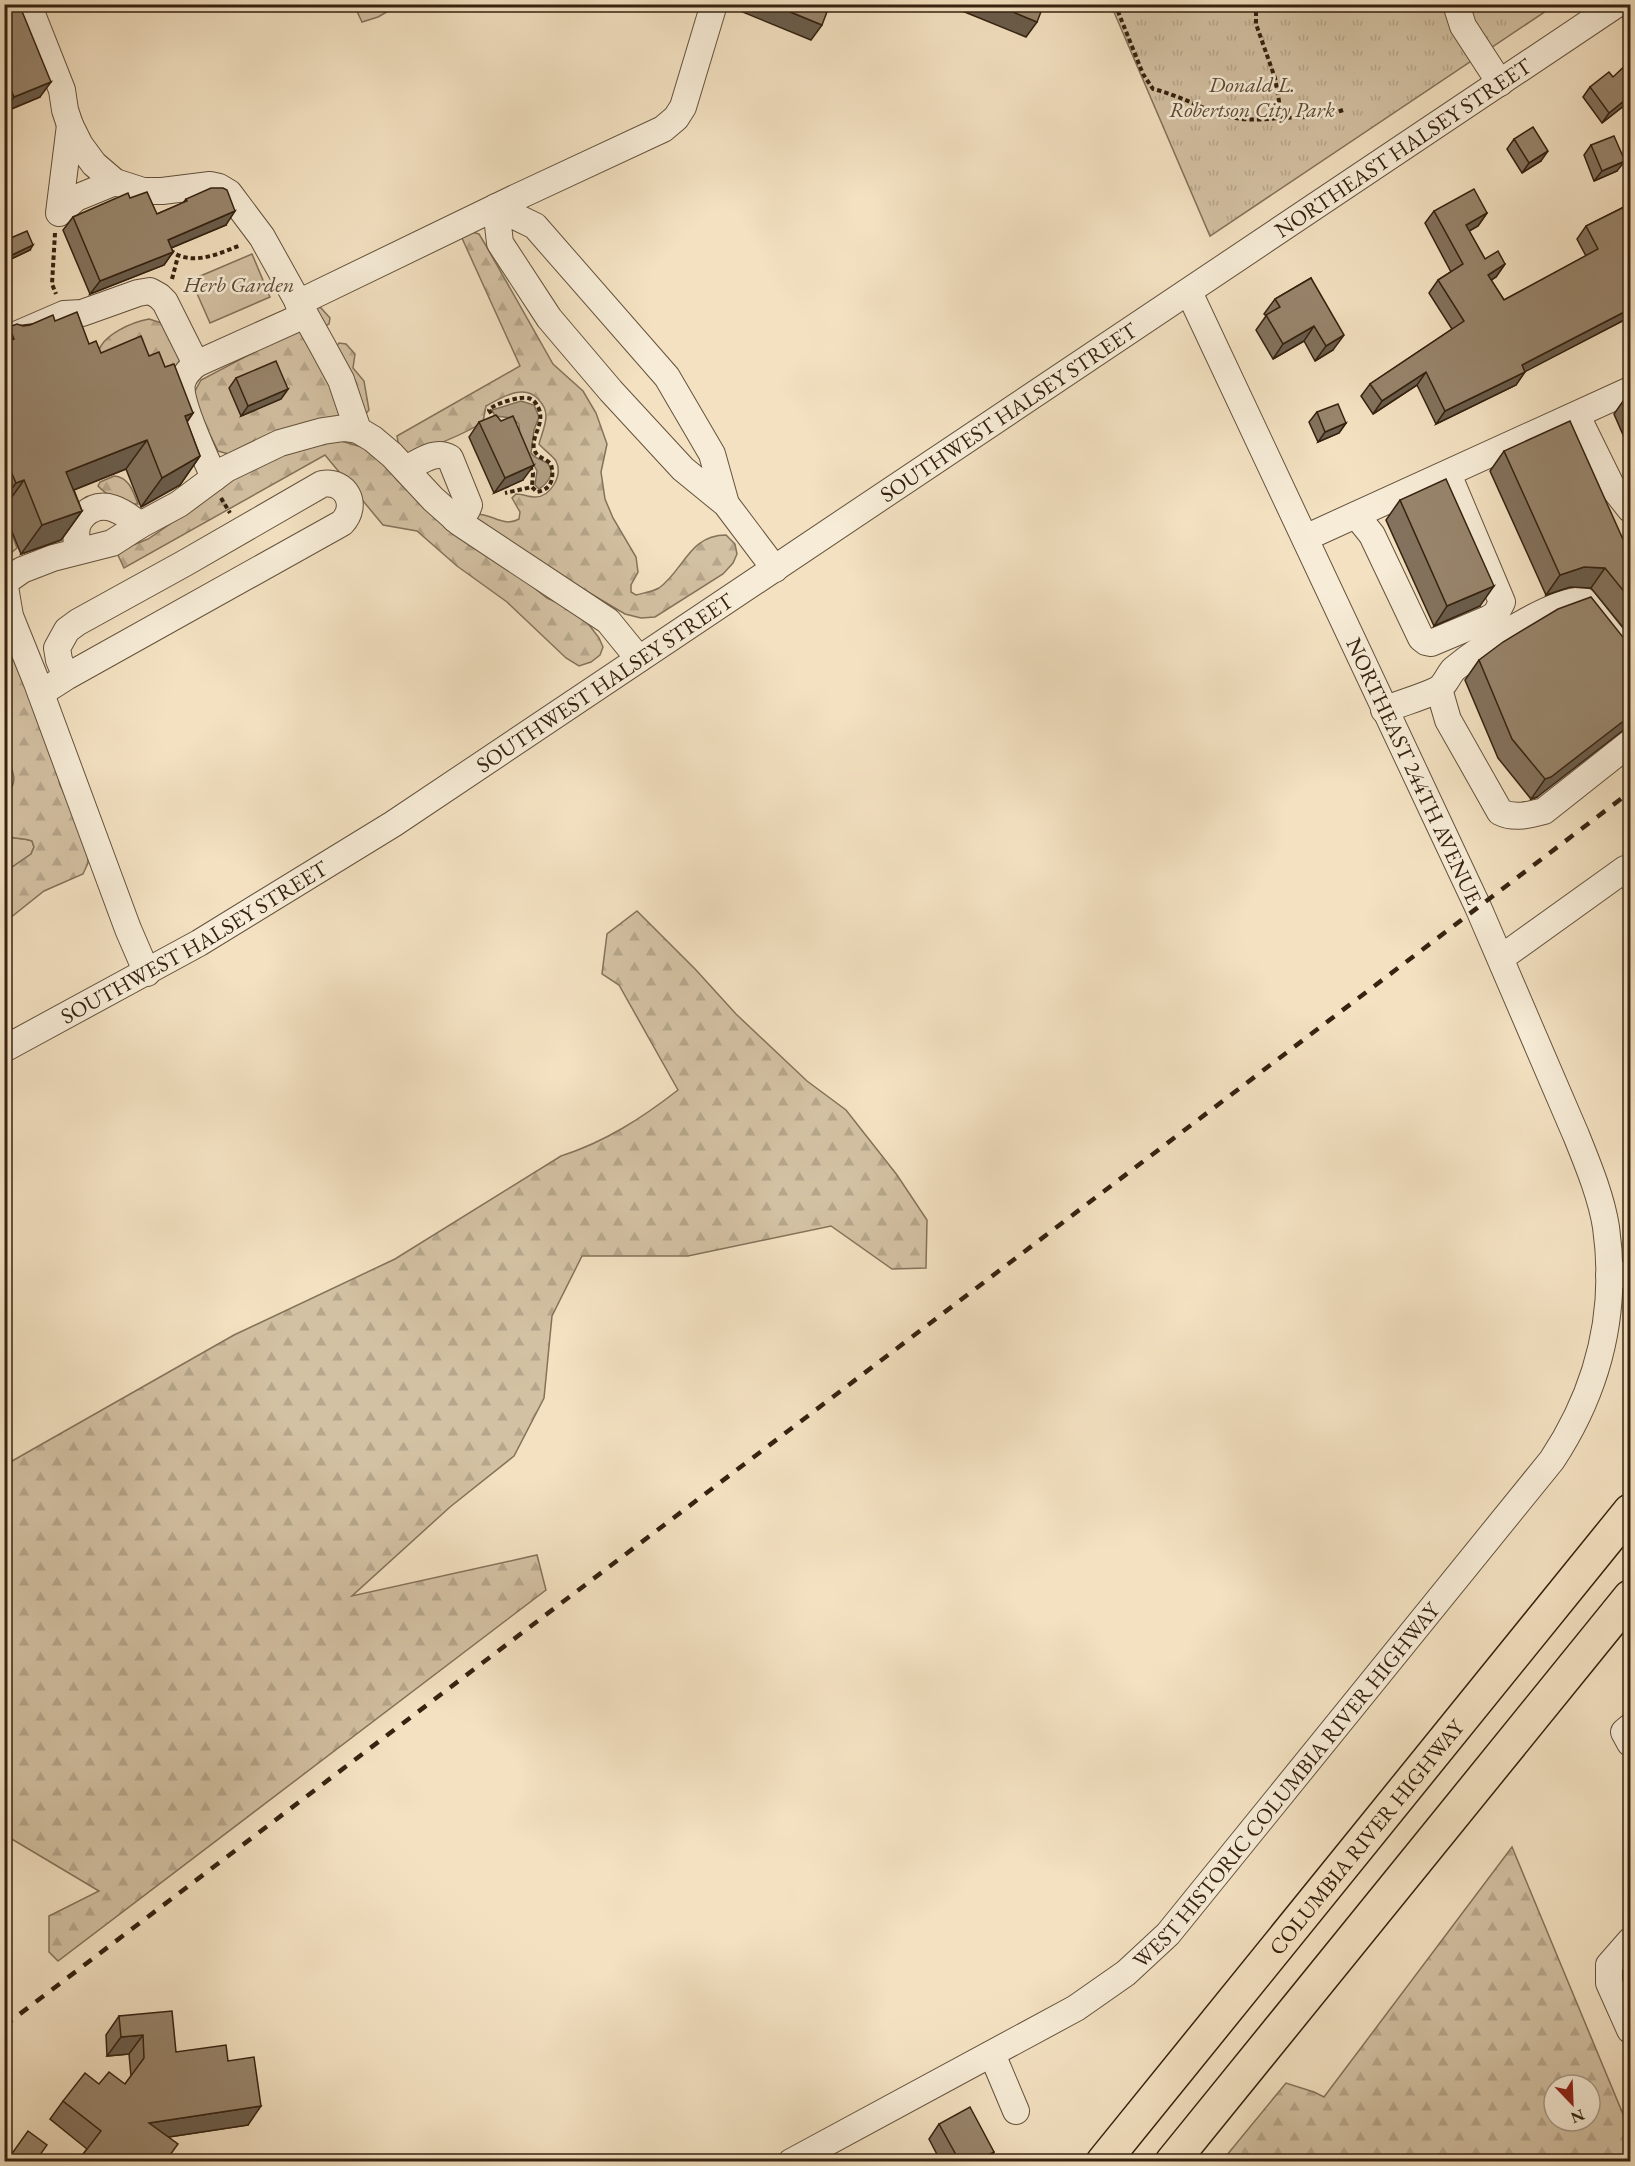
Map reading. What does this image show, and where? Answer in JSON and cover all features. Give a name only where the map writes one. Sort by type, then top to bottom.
[{"type":"highway","name":"COLUMBIA RIVER HIGHWAY","points":[[1103,2162],[1630,1511]]},
{"type":"highway","points":[[1172,2162],[1630,1597]]},
{"type":"street","points":[[28,4],[62,90],[70,125],[80,145],[94,164],[115,182],[143,191],[210,185],[229,193],[262,237],[341,380],[358,430]]},
{"type":"street","points":[[214,478],[183,401],[182,386],[186,373],[196,364],[496,207],[663,129],[676,118],[683,107],[714,4]]},
{"type":"street","points":[[1456,4],[1463,26],[1500,83]]},
{"type":"street","name":"NORTHEAST HALSEY STREET","points":[[1189,292],[1617,4]]},
{"type":"street","points":[[58,219],[70,125]]},
{"type":"street","points":[[58,219],[76,198],[115,182]]},
{"type":"street","points":[[496,207],[500,243],[549,318],[610,391],[683,469],[726,504],[776,569]]},
{"type":"street","points":[[496,207],[535,226],[667,377],[712,454],[726,504]]},
{"type":"street","points":[[4,340],[64,314],[82,313],[123,297],[150,291],[165,302],[196,364]]},
{"type":"street","name":"NORTHEAST 244TH AVENUE","points":[[1189,292],[1501,958],[1590,1169],[1616,1271]]},
{"type":"street","name":"SOUTHWEST HALSEY STREET","points":[[4,1049],[147,973],[256,910],[393,824],[1189,292]]},
{"type":"street","points":[[1305,538],[1630,390]]},
{"type":"street","points":[[1577,416],[1611,485],[1630,510]]},
{"type":"street","points":[[147,973],[128,929],[41,693],[10,616],[5,581],[22,570],[53,558],[112,543],[179,504],[240,462],[302,436],[344,428],[358,430],[380,444],[455,519],[608,621],[639,659]]},
{"type":"street","points":[[406,469],[439,454],[450,458],[469,505],[467,510],[455,519]]},
{"type":"street","points":[[1356,515],[1372,535],[1421,638],[1426,642],[1431,643],[1488,619],[1496,614],[1502,602],[1448,474]]},
{"type":"street","points":[[41,693],[342,523],[350,512],[351,505],[346,492],[335,484],[322,484],[78,622],[67,630],[57,648],[66,677]]},
{"type":"street","points":[[78,551],[77,525],[81,517],[90,510],[101,506],[114,508],[140,525]]},
{"type":"street","points":[[1384,710],[1439,689],[1453,670],[1510,631],[1576,599],[1584,601],[1630,659]]},
{"type":"street","points":[[1439,689],[1448,720],[1500,812],[1509,816],[1529,815],[1544,811],[1630,743]]},
{"type":"street","points":[[1501,958],[1628,871]]},
{"type":"street","name":"WEST HISTORIC COLUMBIA RIVER HIGHWAY","points":[[792,2162],[1076,2008],[1126,1974],[1168,1934],[1534,1483],[1565,1440],[1579,1416],[1591,1387],[1606,1329],[1616,1271]]},
{"type":"street","points":[[1630,1727],[1624,1732],[1630,1743]]},
{"type":"street","points":[[1630,1941],[1609,1965],[1609,1983],[1630,2030]]},
{"type":"street","points":[[992,2054],[1016,2111]]},
{"type":"path","points":[[1115,4],[1143,74],[1153,89],[1223,115],[1246,120],[1313,118],[1343,110]]},
{"type":"path","points":[[1256,4],[1256,24],[1275,78],[1279,101],[1278,118]]},
{"type":"path","points":[[58,219],[52,284],[64,314]]},
{"type":"path","points":[[168,248],[178,256],[189,259],[230,250],[262,237]]},
{"type":"path","points":[[502,422],[497,422],[492,418],[490,407],[524,397],[535,402],[541,417],[534,451],[540,458],[546,459],[551,464],[553,480],[542,491],[537,492],[532,487]]},
{"type":"path","points":[[526,460],[534,472],[532,487]]},
{"type":"path","points":[[505,493],[532,487]]},
{"type":"green space","points":[[354,5],[399,5],[378,17],[362,22]]},
{"type":"green space","name":"Donald L. Robertson City Park","points":[[1111,5],[1555,5],[1210,236]]},
{"type":"green space","points":[[472,232],[479,234],[553,364],[583,391],[596,413],[607,444],[601,472],[605,499],[613,518],[636,557],[638,572],[631,585],[631,592],[636,595],[659,588],[703,541],[726,535],[735,544],[737,554],[733,563],[723,574],[655,617],[641,618],[625,614],[472,523],[475,514],[508,522],[519,519],[520,512],[512,498],[516,494],[541,496],[551,489],[557,479],[556,461],[539,444],[545,423],[545,411],[532,394],[519,392],[498,399],[486,406],[483,422],[458,436],[413,454],[407,455],[398,442],[397,436],[520,366],[461,236]]},
{"type":"green space","name":"Herb Garden","points":[[252,254],[270,297],[210,323],[191,280]]},
{"type":"green space","points":[[313,306],[321,308],[330,318],[329,324],[319,329],[332,352],[339,343],[346,344],[355,354],[353,368],[364,381],[369,410],[361,419],[232,455],[218,451],[196,406],[195,391],[201,380],[289,334]]},
{"type":"green space","points":[[149,319],[162,323],[183,364],[174,374],[98,353],[111,335],[126,326]]},
{"type":"green space","points":[[338,440],[368,449],[382,460],[397,480],[444,525],[499,560],[547,598],[580,613],[599,638],[603,647],[600,655],[591,662],[579,666],[566,658],[507,602],[457,566],[417,531],[383,525],[325,455],[124,568],[118,555],[123,549],[148,539],[229,480],[281,455]]},
{"type":"green space","points":[[114,476],[127,482],[138,504],[117,499],[98,486],[100,482]]},
{"type":"green space","points":[[5,515],[17,548],[12,552],[5,552]]},
{"type":"green space","points":[[4,627],[51,745],[60,785],[87,848],[88,863],[83,874],[44,891],[5,922],[5,872],[31,854],[34,847],[32,841],[5,835],[5,794],[12,786],[14,776],[5,757]]},
{"type":"green space","points":[[4,835],[32,841],[34,847],[31,854],[5,872]]},
{"type":"green space","points":[[637,911],[736,1014],[807,1081],[846,1110],[897,1175],[927,1220],[926,1268],[892,1269],[831,1226],[688,1256],[582,1256],[552,1316],[544,1398],[514,1456],[450,1507],[352,1596],[537,1555],[546,1590],[58,1961],[49,1952],[49,1916],[99,1891],[5,1835],[5,1465],[234,1335],[395,1259],[561,1156],[593,1144],[622,1128],[678,1090],[619,985],[602,974],[607,934]]},
{"type":"green space","points":[[1512,1847],[1630,2131],[1630,2161],[1222,2161],[1286,2083],[1324,2097]]},
{"type":"shaded area","points":[[521,401],[534,405],[539,417],[534,430],[531,453],[548,464],[551,471],[545,484],[539,489],[535,485],[537,471],[520,438],[519,424],[512,418],[495,416],[492,410]]},
{"type":"building","points":[[4,4],[19,4],[51,82],[14,97],[4,73]]},
{"type":"building","points":[[771,4],[830,4],[822,25]]},
{"type":"building","points":[[994,4],[1044,4],[1037,22]]},
{"type":"building","points":[[1630,61],[1630,96],[1609,113],[1590,87],[1609,72],[1613,77]]},
{"type":"building","points":[[1533,127],[1548,151],[1529,163],[1514,139]]},
{"type":"building","points":[[1614,136],[1625,161],[1602,171],[1591,145]]},
{"type":"building","points":[[4,142],[10,154],[4,156]]},
{"type":"building","points":[[211,188],[227,190],[235,211],[168,240],[173,252],[100,281],[73,217],[128,193],[130,198],[147,192],[157,214]]},
{"type":"building","points":[[1474,189],[1487,213],[1466,225],[1485,259],[1498,251],[1505,264],[1488,275],[1504,300],[1598,249],[1586,226],[1630,204],[1630,309],[1522,365],[1525,372],[1445,411],[1426,372],[1382,401],[1370,384],[1464,321],[1438,280],[1463,264],[1434,211]]},
{"type":"building","points":[[27,231],[33,245],[12,255],[6,240]]},
{"type":"building","points":[[1311,278],[1344,335],[1326,346],[1314,326],[1283,344],[1266,315],[1280,307],[1275,299]]},
{"type":"building","points":[[77,312],[89,344],[96,341],[101,353],[141,336],[149,356],[159,352],[165,367],[174,364],[193,413],[185,416],[200,456],[162,478],[147,440],[66,472],[82,511],[42,525],[24,480],[16,483],[4,455],[4,448],[10,446],[4,431],[4,342],[14,339],[9,327],[17,324],[30,325],[53,315],[55,321]]},
{"type":"building","points":[[276,361],[288,389],[248,406],[236,378]]},
{"type":"building","points":[[1338,404],[1346,423],[1325,432],[1317,412]]},
{"type":"building","points":[[496,415],[501,421],[513,416],[534,465],[505,478],[479,422]]},
{"type":"building","points":[[1570,421],[1630,555],[1630,599],[1605,568],[1584,567],[1560,575],[1504,451]]},
{"type":"building","points":[[1446,479],[1494,586],[1447,606],[1400,500]]},
{"type":"building","points":[[1591,597],[1630,646],[1630,716],[1551,777],[1545,779],[1512,739],[1479,660],[1503,642],[1558,609]]},
{"type":"building","points":[[172,2011],[176,2052],[226,2045],[228,2061],[254,2057],[261,2106],[149,2123],[178,2144],[165,2162],[155,2156],[152,2161],[145,2156],[140,2162],[132,2156],[128,2162],[77,2162],[101,2131],[63,2101],[85,2073],[99,2084],[109,2072],[125,2084],[144,2058],[143,2035],[121,2037],[119,2016]]},
{"type":"building","points":[[970,2107],[994,2152],[976,2162],[960,2162],[939,2124]]},
{"type":"building","points":[[28,2131],[47,2145],[35,2162],[6,2162]]},
{"type":"railway","points":[[4,2026],[1630,792]]}]
